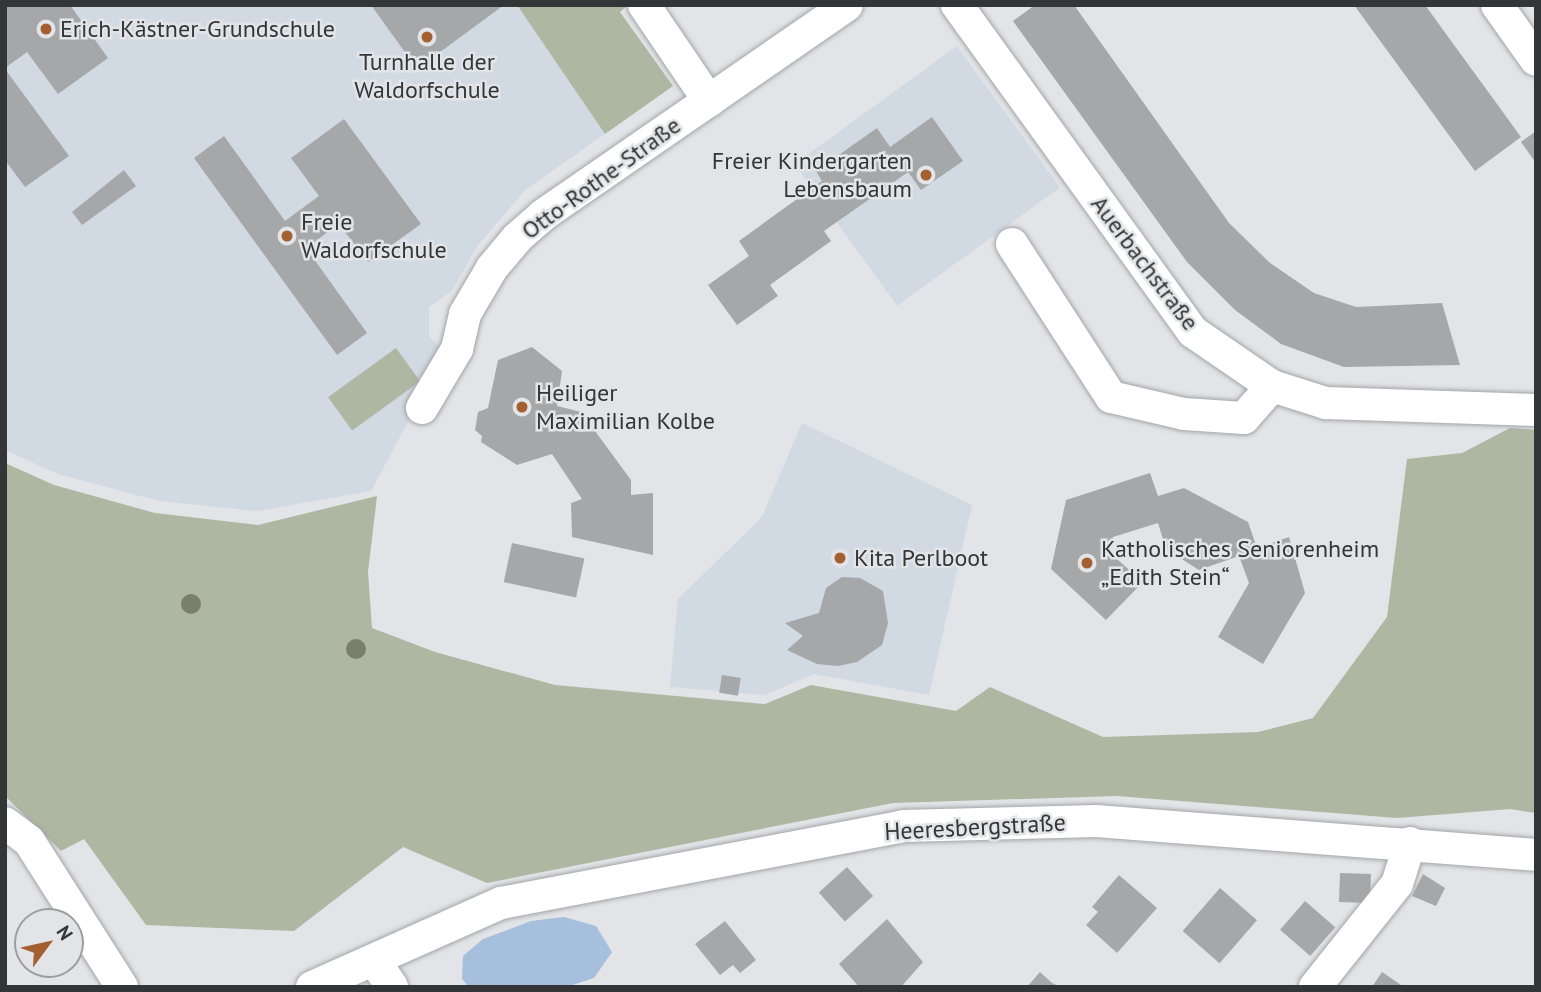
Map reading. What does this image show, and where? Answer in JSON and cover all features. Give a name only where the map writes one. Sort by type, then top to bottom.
[{"type":"street","points":[[644,5],[709,101]]},
{"type":"street","name":"Otto-Rothe-Straße","points":[[422,408],[457,349],[465,314],[492,268],[517,237],[847,5]]},
{"type":"street","name":"Auerbachstraße","points":[[957,5],[1193,332],[1272,386],[1326,403],[1536,410]]},
{"type":"street","points":[[1497,5],[1536,60]]},
{"type":"street","points":[[1012,244],[1111,397],[1184,414],[1244,418],[1272,386]]},
{"type":"street","name":"Heeresbergstraße","points":[[312,987],[501,903],[903,826],[1096,821],[1410,843],[1536,855]]},
{"type":"street","points":[[5,823],[29,841],[122,987]]},
{"type":"street","points":[[1315,987],[1397,884],[1410,843]]},
{"type":"street","points":[[374,960],[392,987]]},
{"type":"shaded area","points":[[5,5],[517,5],[605,134],[525,190],[476,248],[452,291],[429,307],[429,336],[445,353],[371,491],[257,511],[159,501],[58,474],[5,450]]},
{"type":"shaded area","name":"Freier Kindergarten Lebensbaum","points":[[957,46],[1060,188],[897,306],[794,164]]},
{"type":"shaded area","name":"Kita Perlboot","points":[[802,423],[972,505],[929,695],[814,674],[765,695],[670,687],[678,599],[762,517]]},
{"type":"green space","points":[[517,5],[628,5],[620,12],[673,86],[605,134]]},
{"type":"green space","points":[[396,348],[420,381],[352,431],[328,397]]},
{"type":"green space","points":[[1510,428],[1536,430],[1536,813],[1510,809],[1397,818],[1117,796],[893,803],[487,883],[403,847],[294,931],[146,925],[84,839],[61,851],[5,796],[5,463],[54,485],[155,513],[258,525],[377,496],[368,572],[372,628],[435,652],[555,685],[765,704],[811,685],[956,711],[990,687],[1103,737],[1258,732],[1313,718],[1387,617],[1407,459],[1462,453]]},
{"type":"water","points":[[564,917],[596,926],[612,952],[594,978],[566,987],[469,987],[462,979],[463,956],[483,939],[531,921]]},
{"type":"building","name":"Erich-Kästner-Grundschule","points":[[5,5],[70,5],[108,58],[58,94],[27,52],[5,68]]},
{"type":"building","name":"Turnhalle der Waldorfschule","points":[[371,5],[504,5],[417,69]]},
{"type":"building","points":[[1035,5],[1074,5],[1229,223],[1270,263],[1314,293],[1356,307],[1442,303],[1460,365],[1344,367],[1281,344],[1235,310],[1187,262],[1013,21]]},
{"type":"building","points":[[1354,5],[1425,5],[1521,137],[1475,171]]},
{"type":"building","name":"Erich-Kästner-Grundschule","points":[[5,69],[69,156],[25,187],[5,160]]},
{"type":"building","points":[[932,117],[963,161],[921,190],[908,172],[824,231],[831,241],[770,285],[778,296],[737,325],[708,285],[749,256],[739,241],[822,181],[816,171],[877,128],[890,147]]},
{"type":"building","name":"Freie Waldorfschule","points":[[344,119],[421,224],[368,262],[339,224],[306,248],[367,333],[337,355],[194,158],[224,136],[285,221],[319,196],[291,158]]},
{"type":"building","points":[[1536,131],[1536,163],[1521,142]]},
{"type":"building","points":[[124,170],[136,186],[82,225],[72,212]]},
{"type":"building","points":[[532,347],[562,371],[557,406],[581,412],[631,480],[631,495],[653,493],[653,555],[572,537],[571,503],[582,499],[552,454],[517,465],[481,442],[482,436],[475,430],[478,412],[488,408],[498,360]]},
{"type":"building","name":"Katholisches Seniorenheim „Edith Stein“","points":[[1150,473],[1158,496],[1184,488],[1248,522],[1257,548],[1289,537],[1305,593],[1263,664],[1218,637],[1249,583],[1239,556],[1199,570],[1166,549],[1158,523],[1113,537],[1110,553],[1143,582],[1106,620],[1051,569],[1066,500]]},
{"type":"building","points":[[512,543],[584,558],[576,598],[504,582]]},
{"type":"building","points":[[842,577],[860,578],[883,591],[888,623],[882,645],[857,662],[838,666],[817,664],[787,650],[803,636],[785,623],[819,613],[826,588]]},
{"type":"building","points":[[722,675],[741,678],[738,696],[719,693]]},
{"type":"building","points":[[847,867],[873,896],[845,921],[819,892]]},
{"type":"building","points":[[1340,873],[1371,874],[1370,903],[1339,902]]},
{"type":"building","points":[[1423,874],[1445,888],[1436,906],[1412,896]]},
{"type":"building","points":[[1119,875],[1157,908],[1117,953],[1086,925],[1098,912],[1092,907]]},
{"type":"building","points":[[1220,888],[1257,920],[1220,963],[1183,931]]},
{"type":"building","points":[[1305,901],[1335,927],[1310,956],[1280,930]]},
{"type":"building","points":[[887,919],[923,962],[901,987],[859,987],[839,964]]},
{"type":"building","points":[[725,921],[756,960],[740,973],[733,965],[720,975],[695,944]]},
{"type":"building","points":[[1040,972],[1052,983],[1060,987],[1027,987]]},
{"type":"building","points":[[1382,972],[1404,987],[1372,987]]},
{"type":"place","name":"Erich-Kästner-Grundschule","points":[[46,29]]},
{"type":"place","name":"Turnhalle der Waldorfschule","points":[[427,37]]},
{"type":"place","name":"Freier Kindergarten Lebensbaum","points":[[926,175]]},
{"type":"place","name":"Freie Waldorfschule","points":[[287,236]]},
{"type":"place","name":"Heiliger Maximilian Kolbe","points":[[522,407]]},
{"type":"place","name":"Kita Perlboot","points":[[840,558]]},
{"type":"place","name":"Katholisches Seniorenheim „Edith Stein“","points":[[1087,563]]}]
